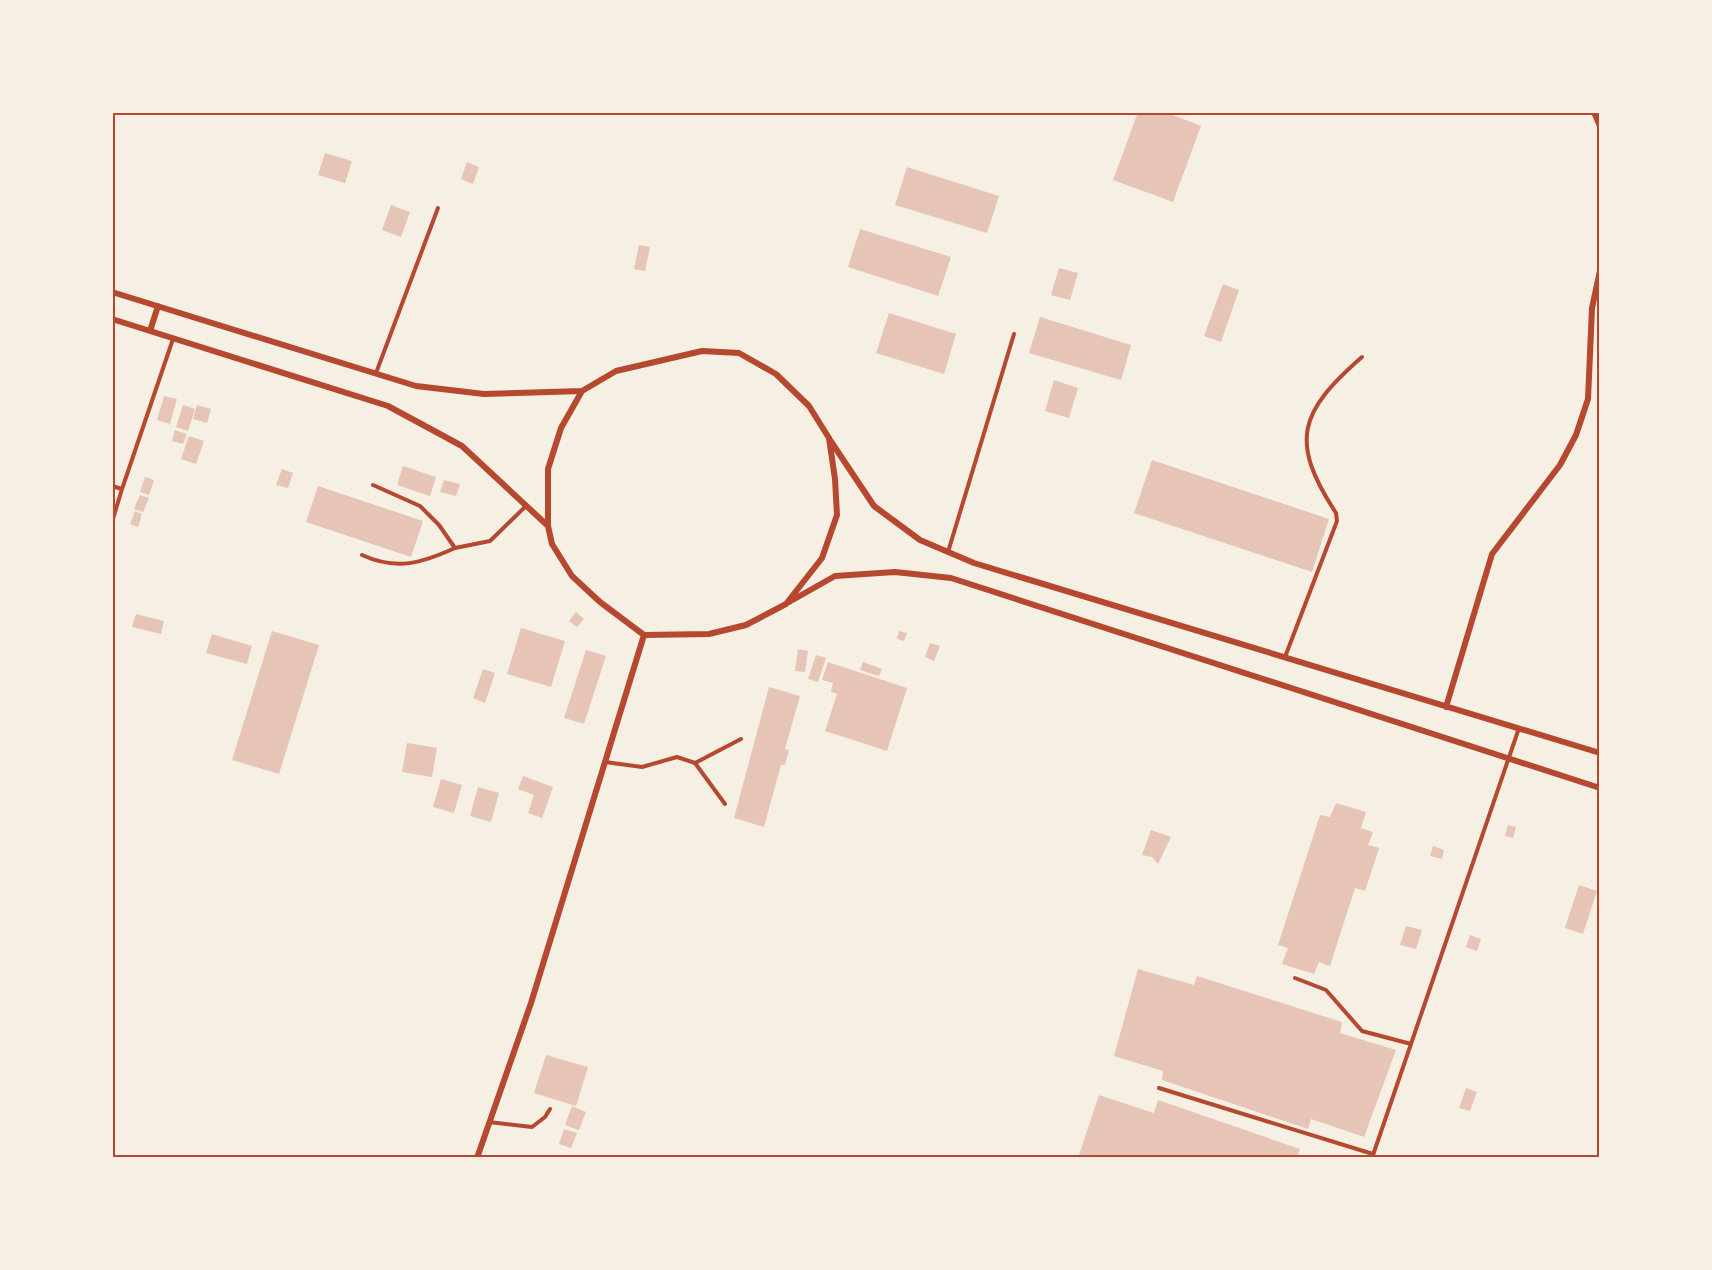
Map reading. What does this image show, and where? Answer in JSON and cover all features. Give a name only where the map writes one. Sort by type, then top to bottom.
[{"type":"street","points":[[1594,112],[1599,126]]},
{"type":"street","points":[[1446,707],[1492,554],[1560,465],[1576,435],[1588,399],[1592,308],[1599,272]]},
{"type":"street","points":[[112,292],[416,386],[484,394],[582,391],[616,371],[653,360],[702,351],[739,353],[776,374],[809,406],[874,506],[920,540],[975,563],[1599,753]]},
{"type":"street","points":[[150,331],[158,306]]},
{"type":"street","points":[[112,319],[388,406],[462,446],[548,526]]},
{"type":"street","points":[[582,391],[561,428],[548,469],[548,526],[552,544],[572,576],[600,602],[644,634],[710,634],[746,625],[835,576],[895,572],[951,578],[1599,788]]},
{"type":"street","points":[[786,604],[822,558],[837,515],[829,438]]},
{"type":"street","points":[[477,1158],[531,1003],[644,634]]},
{"type":"lane","points":[[376,374],[438,208]]},
{"type":"lane","points":[[948,552],[1014,334]]},
{"type":"lane","points":[[112,522],[174,338]]},
{"type":"lane","points":[[1285,657],[1337,521],[1336,513],[1312,470],[1305,449],[1305,439],[1324,392],[1362,357]]},
{"type":"lane","points":[[373,485],[420,506],[439,525],[455,548]]},
{"type":"lane","points":[[112,486],[122,489]]},
{"type":"lane","points":[[362,555],[381,564],[421,563],[455,548],[490,541],[526,506]]},
{"type":"lane","points":[[1159,1088],[1373,1156],[1519,728]]},
{"type":"lane","points":[[694,764],[741,739]]},
{"type":"lane","points":[[605,762],[642,767],[677,757],[694,764],[725,804]]},
{"type":"lane","points":[[1295,978],[1326,990],[1362,1032],[1411,1044]]},
{"type":"lane","points":[[488,1122],[532,1127],[545,1117],[550,1108]]},
{"type":"building","points":[[1138,112],[1165,112],[1201,126],[1173,202],[1113,180]]},
{"type":"building","points":[[325,153],[352,161],[345,183],[318,175]]},
{"type":"building","points":[[467,162],[479,167],[473,184],[461,179]]},
{"type":"building","points":[[907,167],[999,196],[987,233],[895,205]]},
{"type":"building","points":[[391,205],[410,212],[401,237],[382,230]]},
{"type":"building","points":[[860,229],[951,257],[938,296],[848,267]]},
{"type":"building","points":[[639,245],[650,247],[645,271],[634,269]]},
{"type":"building","points":[[1059,268],[1078,273],[1070,300],[1051,295]]},
{"type":"building","points":[[1223,284],[1239,290],[1221,342],[1204,336]]},
{"type":"building","points":[[889,313],[956,334],[944,374],[876,353]]},
{"type":"building","points":[[1040,317],[1131,345],[1121,380],[1029,353]]},
{"type":"building","points":[[1054,380],[1078,388],[1069,418],[1045,411]]},
{"type":"building","points":[[164,396],[177,399],[170,424],[157,420]]},
{"type":"building","points":[[183,405],[195,409],[188,431],[176,427]]},
{"type":"building","points":[[197,405],[211,409],[207,423],[193,419]]},
{"type":"building","points":[[175,430],[187,434],[183,444],[172,441]]},
{"type":"building","points":[[189,436],[204,441],[196,464],[181,459]]},
{"type":"building","points":[[1152,460],[1329,519],[1312,572],[1134,513]]},
{"type":"building","points":[[403,466],[436,477],[430,496],[397,485]]},
{"type":"building","points":[[282,469],[293,473],[288,488],[276,485]]},
{"type":"building","points":[[145,477],[154,480],[149,495],[140,492]]},
{"type":"building","points":[[444,480],[460,484],[456,496],[440,492]]},
{"type":"building","points":[[318,486],[423,521],[411,557],[306,522]]},
{"type":"building","points":[[140,495],[149,498],[143,512],[134,509]]},
{"type":"building","points":[[135,511],[142,514],[138,527],[130,524]]},
{"type":"building","points":[[576,612],[584,619],[577,627],[569,621]]},
{"type":"building","points":[[136,614],[164,621],[161,634],[132,627]]},
{"type":"building","points":[[521,628],[565,641],[551,687],[507,674]]},
{"type":"building","points":[[272,631],[319,645],[279,774],[232,760]]},
{"type":"building","points":[[899,631],[907,633],[904,641],[897,639]]},
{"type":"building","points":[[212,634],[252,646],[247,664],[206,653]]},
{"type":"building","points":[[930,643],[940,646],[934,661],[925,657]]},
{"type":"building","points":[[798,649],[808,651],[805,672],[795,671]]},
{"type":"building","points":[[586,650],[606,656],[584,724],[564,718]]},
{"type":"building","points":[[816,655],[826,658],[818,682],[808,679]]},
{"type":"building","points":[[828,662],[907,688],[887,751],[825,731],[837,694],[831,692],[833,683],[822,680]]},
{"type":"building","points":[[863,662],[882,669],[879,676],[860,670]]},
{"type":"building","points":[[483,669],[495,673],[485,703],[473,698]]},
{"type":"building","points":[[769,687],[800,696],[785,749],[789,750],[785,765],[781,765],[764,827],[734,818]]},
{"type":"building","points":[[407,743],[437,748],[432,777],[402,772]]},
{"type":"building","points":[[523,776],[553,787],[542,818],[528,813],[534,795],[518,789]]},
{"type":"building","points":[[441,779],[462,785],[454,813],[433,807]]},
{"type":"building","points":[[478,787],[499,793],[491,822],[470,816]]},
{"type":"building","points":[[1336,803],[1366,812],[1361,828],[1373,832],[1368,845],[1379,848],[1365,891],[1355,888],[1330,966],[1319,962],[1314,974],[1282,964],[1288,948],[1278,945],[1320,815],[1330,817]]},
{"type":"building","points":[[1508,825],[1516,827],[1513,838],[1505,836]]},
{"type":"building","points":[[1151,830],[1171,837],[1158,864],[1152,857],[1142,855]]},
{"type":"building","points":[[1433,846],[1444,850],[1442,859],[1430,856]]},
{"type":"building","points":[[1579,885],[1597,891],[1583,934],[1565,928]]},
{"type":"building","points":[[1406,926],[1422,930],[1416,949],[1400,945]]},
{"type":"building","points":[[1470,935],[1481,939],[1477,951],[1466,947]]},
{"type":"building","points":[[1138,969],[1194,985],[1197,976],[1342,1022],[1340,1033],[1396,1050],[1364,1137],[1311,1119],[1308,1129],[1162,1080],[1163,1071],[1114,1056]]},
{"type":"building","points":[[546,1055],[588,1067],[576,1106],[534,1093]]},
{"type":"building","points":[[1466,1088],[1477,1092],[1470,1111],[1459,1108]]},
{"type":"building","points":[[1099,1095],[1154,1113],[1158,1100],[1300,1149],[1297,1158],[1078,1158]]},
{"type":"building","points":[[572,1106],[586,1112],[579,1130],[565,1125]]},
{"type":"building","points":[[564,1129],[577,1133],[571,1148],[559,1144]]}]
